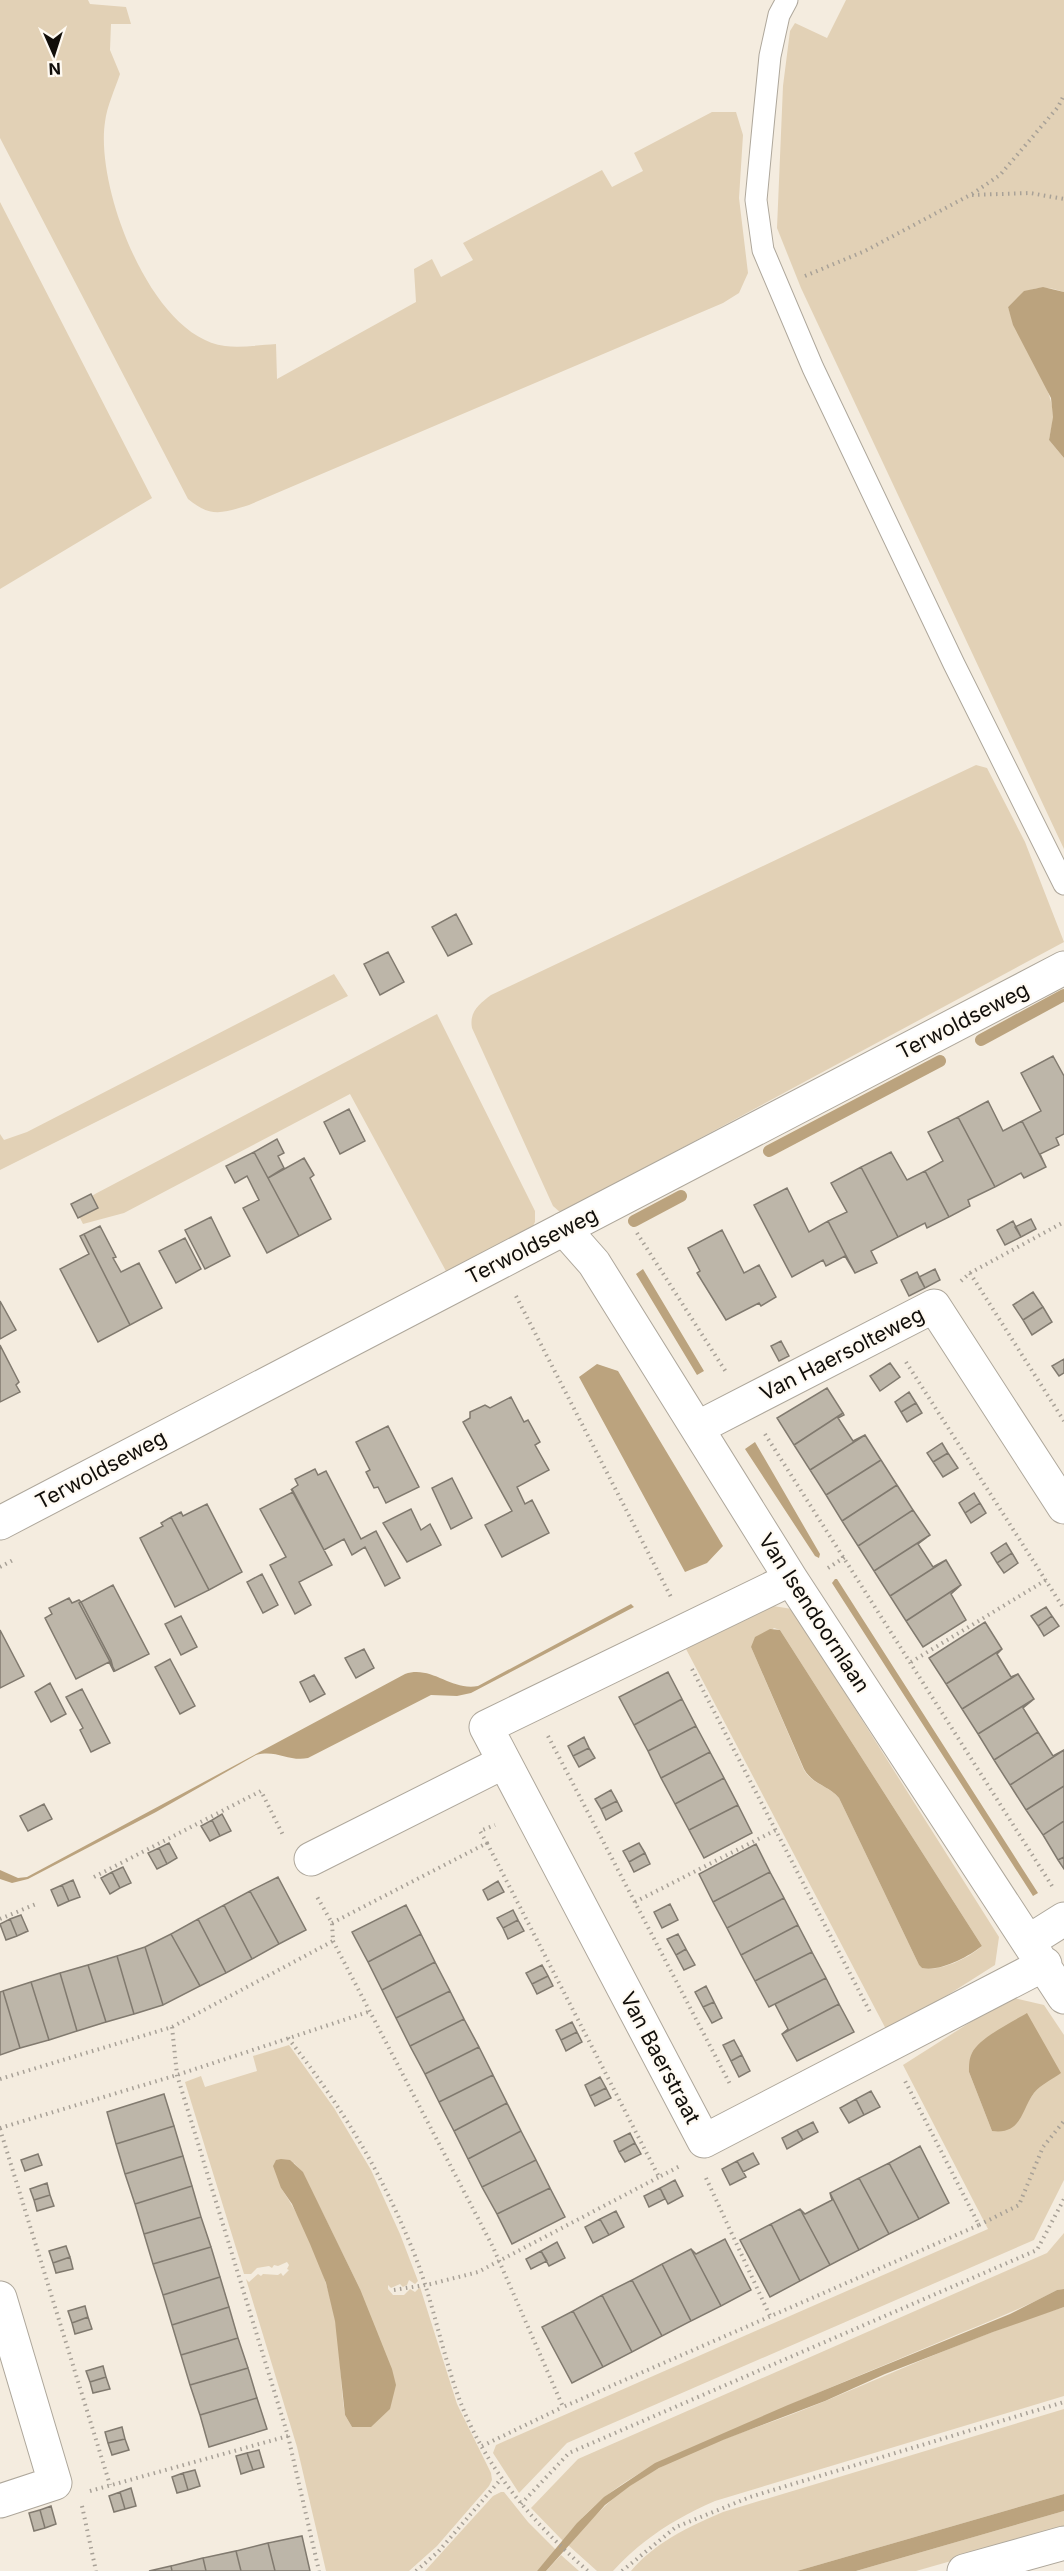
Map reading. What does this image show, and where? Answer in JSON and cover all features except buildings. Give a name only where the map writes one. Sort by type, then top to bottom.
[{"type":"street","name":"Terwoldseweg","points":[[0,1523],[1064,968]]},
{"type":"street","name":"Van Isendoornlaan","points":[[564,1229],[594,1263],[791,1579],[1037,1952],[1064,1997]]},
{"type":"street","name":"Van Haersolteweg","points":[[698,1428],[934,1306],[1064,1507]]},
{"type":"street","name":"Van Baerstraat","points":[[791,1579],[486,1727],[700,2149],[1037,1952]]},
{"type":"street","points":[[303,1863],[504,1762]]},
{"type":"street","points":[[1037,1952],[1061,1906]]},
{"type":"street","points":[[0,2298],[67,2489],[0,2501]]},
{"type":"street","points":[[964,2571],[1064,2543]]},
{"type":"lane","points":[[787,0],[780,15],[770,56],[764,116],[756,200],[763,250],[813,368],[954,664],[1064,884]]},
{"type":"path","points":[[814,273],[865,251],[970,195],[1000,175],[1058,107],[1064,95]]},
{"type":"path","points":[[970,195],[1030,193],[1064,199]]},
{"type":"path","points":[[934,1306],[970,1273],[1064,1222]]},
{"type":"path","points":[[637,1233],[911,1662],[1061,1906]]},
{"type":"path","points":[[970,1273],[1064,1421]]},
{"type":"path","points":[[516,1296],[687,1628]]},
{"type":"path","points":[[886,1331],[1064,1609]]},
{"type":"path","points":[[911,1662],[1046,1580]]},
{"type":"path","points":[[531,1705],[748,2119]]},
{"type":"path","points":[[94,1877],[261,1791],[303,1863],[332,1923],[333,1941],[493,2247]]},
{"type":"path","points":[[530,1811],[480,1831],[659,2177]]},
{"type":"path","points":[[635,1902],[776,1830]]},
{"type":"path","points":[[332,1923],[488,1844]]},
{"type":"path","points":[[0,1919],[36,1904]]},
{"type":"path","points":[[0,2079],[172,2027],[333,1941]]},
{"type":"path","points":[[110,2485],[0,2128],[177,2075],[371,2011]]},
{"type":"path","points":[[172,2027],[177,2075],[288,2436],[319,2571]]},
{"type":"path","points":[[288,2038],[355,2131],[377,2170],[415,2254],[461,2403],[482,2446],[501,2479],[541,2529],[588,2571]]},
{"type":"path","points":[[979,2225],[1019,2205],[1043,2147],[1064,2121]]},
{"type":"path","points":[[394,2290],[425,2285],[478,2271],[659,2177],[700,2149],[770,2316]]},
{"type":"path","points":[[521,2504],[569,2453],[1038,2250],[1064,2199]]},
{"type":"path","points":[[622,2571],[676,2527],[750,2497],[1064,2402]]},
{"type":"path","points":[[482,2446],[563,2407]]},
{"type":"path","points":[[96,2571],[67,2489],[110,2485],[288,2436]]},
{"type":"path","points":[[416,2571],[438,2552],[501,2479]]},
{"type":"shaded area","points":[[0,0],[88,0],[90,4],[126,7],[131,24],[111,24],[110,50],[120,74],[106,116],[104,150],[109,183],[119,219],[134,255],[152,288],[174,316],[198,336],[225,346],[276,344],[277,379],[416,302],[414,269],[432,259],[441,277],[473,260],[463,243],[602,170],[612,187],[643,171],[634,153],[712,112],[736,112],[743,135],[739,198],[748,273],[739,293],[723,303],[249,505],[224,512],[203,509],[188,499],[0,138]]},
{"type":"shaded area","points":[[846,0],[1064,0],[1064,292],[1047,288],[1033,289],[1021,295],[1008,307],[1048,391],[1053,417],[1049,440],[1064,458],[1064,849],[801,288],[777,228],[783,86],[790,31],[795,23],[827,38]]},
{"type":"shaded area","points":[[0,202],[152,498],[0,589]]},
{"type":"shaded area","points":[[1043,287],[1064,292],[1064,458],[1049,440],[1053,417],[1051,398],[1013,325],[1008,307],[1024,291]]},
{"type":"shaded area","points":[[976,765],[987,768],[1025,842],[1064,942],[561,1213],[553,1206],[472,1028],[472,1017],[479,1005],[491,995]]},
{"type":"shaded area","points":[[334,974],[348,996],[0,1170],[0,1134],[4,1140],[27,1132]]},
{"type":"shaded area","points":[[437,1014],[535,1211],[535,1222],[532,1228],[447,1273],[350,1094],[124,1213],[83,1224],[76,1210],[77,1207],[95,1194]]},
{"type":"shaded area","points":[[643,1269],[704,1371],[697,1375],[636,1274]]},
{"type":"shaded area","points":[[597,1364],[618,1371],[723,1546],[707,1563],[685,1572],[579,1377]]},
{"type":"shaded area","points":[[755,1442],[820,1554],[819,1558],[815,1556],[745,1449]]},
{"type":"shaded area","points":[[835,1579],[1038,1893],[1033,1896],[832,1583]]},
{"type":"shaded area","points":[[631,1604],[634,1607],[471,1693],[457,1696],[431,1695],[308,1758],[270,1754],[256,1755],[156,1812],[28,1879],[12,1883],[0,1879],[0,1870],[18,1878],[27,1877],[405,1674],[424,1673],[459,1685],[478,1686]]},
{"type":"shaded area","points":[[767,1605],[792,1609],[999,1937],[995,1965],[888,2033],[686,1649]],"holes":[[[774,1628],[780,1630],[982,1946],[970,1955],[937,1968],[922,1968],[919,1965],[839,1798],[812,1779],[804,1770],[751,1647]]]},
{"type":"shaded area","points":[[770,1629],[780,1630],[982,1946],[969,1955],[937,1968],[922,1968],[919,1965],[839,1798],[812,1778],[804,1769],[751,1647],[755,1637]]},
{"type":"shaded area","points":[[1010,1997],[1044,2005],[1064,2035],[1064,2180],[1034,2240],[567,2443],[519,2493],[493,2453],[496,2445],[988,2229],[903,2065]],"holes":[[[969,2072],[1036,2090],[1030,2099],[992,2131]]]},
{"type":"shaded area","points":[[1027,2013],[1061,2073],[1037,2090],[1015,2125],[1002,2131],[992,2131],[969,2072],[970,2058],[981,2042]]},
{"type":"shaded area","points":[[289,2045],[334,2108],[371,2170],[418,2281],[415,2284],[409,2280],[403,2287],[400,2284],[391,2288],[388,2285],[388,2289],[393,2295],[404,2295],[410,2289],[415,2292],[420,2287],[457,2404],[491,2473],[492,2480],[489,2486],[437,2546],[409,2571],[326,2571],[297,2447],[246,2279],[249,2282],[258,2274],[261,2276],[281,2273],[283,2276],[289,2270],[287,2269],[289,2265],[287,2262],[278,2266],[274,2265],[272,2268],[269,2266],[257,2268],[251,2274],[244,2274],[185,2082],[201,2076],[205,2087],[257,2071],[253,2056]],"holes":[[[294,2163],[303,2173],[360,2289],[371,2427],[352,2427],[345,2415],[337,2331],[331,2302],[307,2234],[281,2188]]]},
{"type":"shaded area","points":[[276,2160],[290,2160],[303,2172],[360,2289],[392,2369],[396,2385],[390,2409],[371,2427],[352,2427],[345,2415],[335,2321],[326,2283],[273,2166]]},
{"type":"shaded area","points":[[1064,2233],[1064,2289],[798,2401],[649,2468],[626,2481],[604,2498],[583,2517],[563,2541],[531,2508],[578,2459],[1047,2253]]},
{"type":"shaded area","points":[[1064,2289],[1064,2307],[885,2374],[825,2401],[723,2440],[659,2468],[605,2505],[546,2571],[537,2571],[577,2523],[604,2497],[655,2463],[788,2405],[1010,2314],[1057,2290]]},
{"type":"shaded area","points":[[1064,2307],[1064,2396],[715,2501],[660,2530],[613,2571],[597,2571],[568,2545],[613,2498],[653,2471],[676,2459],[799,2412],[972,2340]]},
{"type":"shaded area","points":[[1064,2409],[1064,2494],[797,2571],[631,2571],[650,2552],[685,2529],[723,2512]]},
{"type":"shaded area","points":[[504,2492],[528,2522],[556,2550],[537,2571],[425,2571],[493,2496]]},
{"type":"shaded area","points":[[1064,2494],[1064,2511],[856,2571],[797,2571]]},
{"type":"shaded area","points":[[1064,2511],[1064,2529],[916,2571],[856,2571]]},
{"type":"shaded area","points":[[561,2555],[579,2571],[546,2571]]},
{"type":"waterway","points":[[981,1040],[1064,995]]},
{"type":"waterway","points":[[769,1151],[940,1061]]},
{"type":"waterway","points":[[634,1221],[681,1196]]}]
